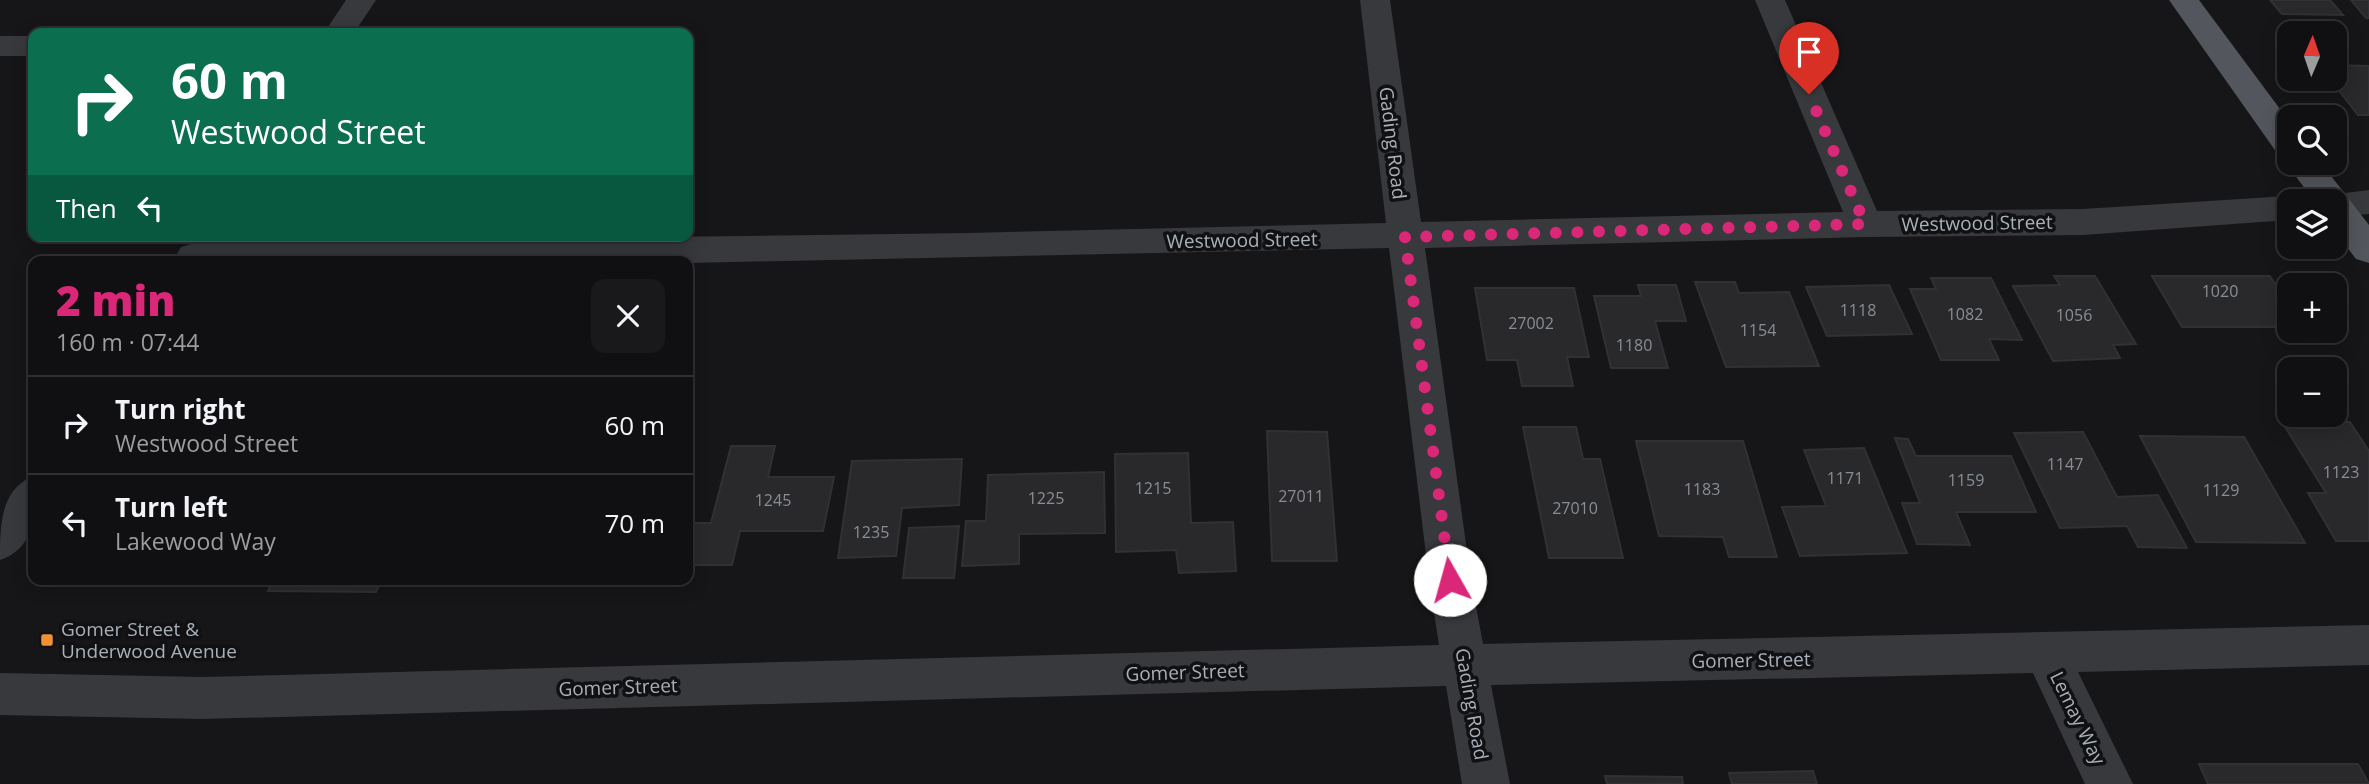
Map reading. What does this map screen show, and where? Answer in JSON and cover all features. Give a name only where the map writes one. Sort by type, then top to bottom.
[{"type":"main road","points":[[2184,0],[2277,128]]},
{"type":"main road","points":[[2312,175],[2323,189]]},
{"type":"main road","points":[[2347,221],[2369,250]]},
{"type":"street","points":[[342,28],[360,0]]},
{"type":"street","name":"Gading Road","points":[[1375,0],[1450,580],[1486,784]]},
{"type":"street","points":[[1770,0],[1865,224]]},
{"type":"street","points":[[0,46],[28,46]]},
{"type":"street","points":[[2347,203],[2369,202]]},
{"type":"street","name":"Westwood Street","points":[[197,251],[969,246],[1865,224],[2083,222],[2277,209]]},
{"type":"street","points":[[0,542],[28,500]]},
{"type":"street","name":"Gomer Street","points":[[0,694],[203,698],[2369,645]]},
{"type":"street","name":"Lemay Way","points":[[2046,653],[2109,784]]},
{"type":"building","points":[[2270,0],[2330,0],[2343,15],[2282,14]]},
{"type":"building","points":[[2351,0],[2369,0],[2369,18],[2366,18]]},
{"type":"building","points":[[2347,65],[2369,66],[2369,115],[2358,115],[2339,91],[2347,91]]},
{"type":"building","points":[[2054,276],[2095,276],[2136,344],[2113,345],[2120,358],[2053,361],[2013,286],[2060,285]]},
{"type":"building","points":[[2152,276],[2270,276],[2277,287],[2277,327],[2182,327]]},
{"type":"building","points":[[1931,278],[1991,278],[2022,340],[1989,339],[1999,360],[1941,360],[1910,289],[1936,289]]},
{"type":"building","points":[[1695,282],[1735,282],[1739,293],[1789,292],[1819,366],[1726,367]]},
{"type":"building","points":[[1638,285],[1676,285],[1686,321],[1655,321],[1668,368],[1611,368],[1594,296],[1641,296]]},
{"type":"building","points":[[1889,285],[1912,334],[1827,336],[1806,287]]},
{"type":"building","points":[[1475,288],[1574,288],[1589,357],[1567,357],[1573,386],[1522,386],[1517,360],[1487,360]]},
{"type":"building","points":[[2347,422],[2350,422],[2369,451],[2369,541],[2336,541],[2308,493],[2326,493],[2285,427],[2347,427]]},
{"type":"building","points":[[1523,427],[1576,427],[1583,459],[1600,459],[1623,558],[1549,558]]},
{"type":"building","points":[[1267,431],[1327,432],[1337,561],[1272,561]]},
{"type":"building","points":[[2083,432],[2117,497],[2158,495],[2187,548],[2138,547],[2127,526],[2060,528],[2014,433]]},
{"type":"building","points":[[2140,436],[2244,437],[2305,543],[2196,542]]},
{"type":"building","points":[[1895,438],[1908,439],[1916,456],[2011,456],[2036,512],[1956,512],[1970,545],[1917,544],[1902,503],[1920,503]]},
{"type":"building","points":[[1636,441],[1743,441],[1777,557],[1729,557],[1723,537],[1659,536]]},
{"type":"building","points":[[731,446],[775,446],[768,477],[834,477],[823,531],[740,531],[732,565],[693,565],[694,523],[711,523]]},
{"type":"building","points":[[1864,448],[1907,553],[1800,556],[1782,507],[1826,506],[1804,450]]},
{"type":"building","points":[[1188,453],[1191,523],[1233,522],[1236,571],[1179,573],[1176,550],[1116,552],[1115,454]]},
{"type":"building","points":[[962,459],[959,505],[902,508],[896,556],[838,558],[852,461]]},
{"type":"building","points":[[1104,472],[1105,533],[1019,534],[1019,564],[962,566],[966,521],[986,521],[988,475]]},
{"type":"building","points":[[959,526],[954,578],[903,578],[909,528]]},
{"type":"building","points":[[271,585],[379,585],[376,592],[268,591]]},
{"type":"building","points":[[2199,764],[2358,764],[2369,784],[2208,784]]},
{"type":"building","points":[[1813,771],[1817,784],[1732,784],[1729,773]]},
{"type":"building","points":[[1605,776],[1682,777],[1683,784],[1607,784]]},
{"type":"place","name":"Gomer Street & Underwood Avenue","points":[[47,640]]},
{"type":"route","points":[[1450,580],[1405,237],[1865,224],[1809,94]]}]
